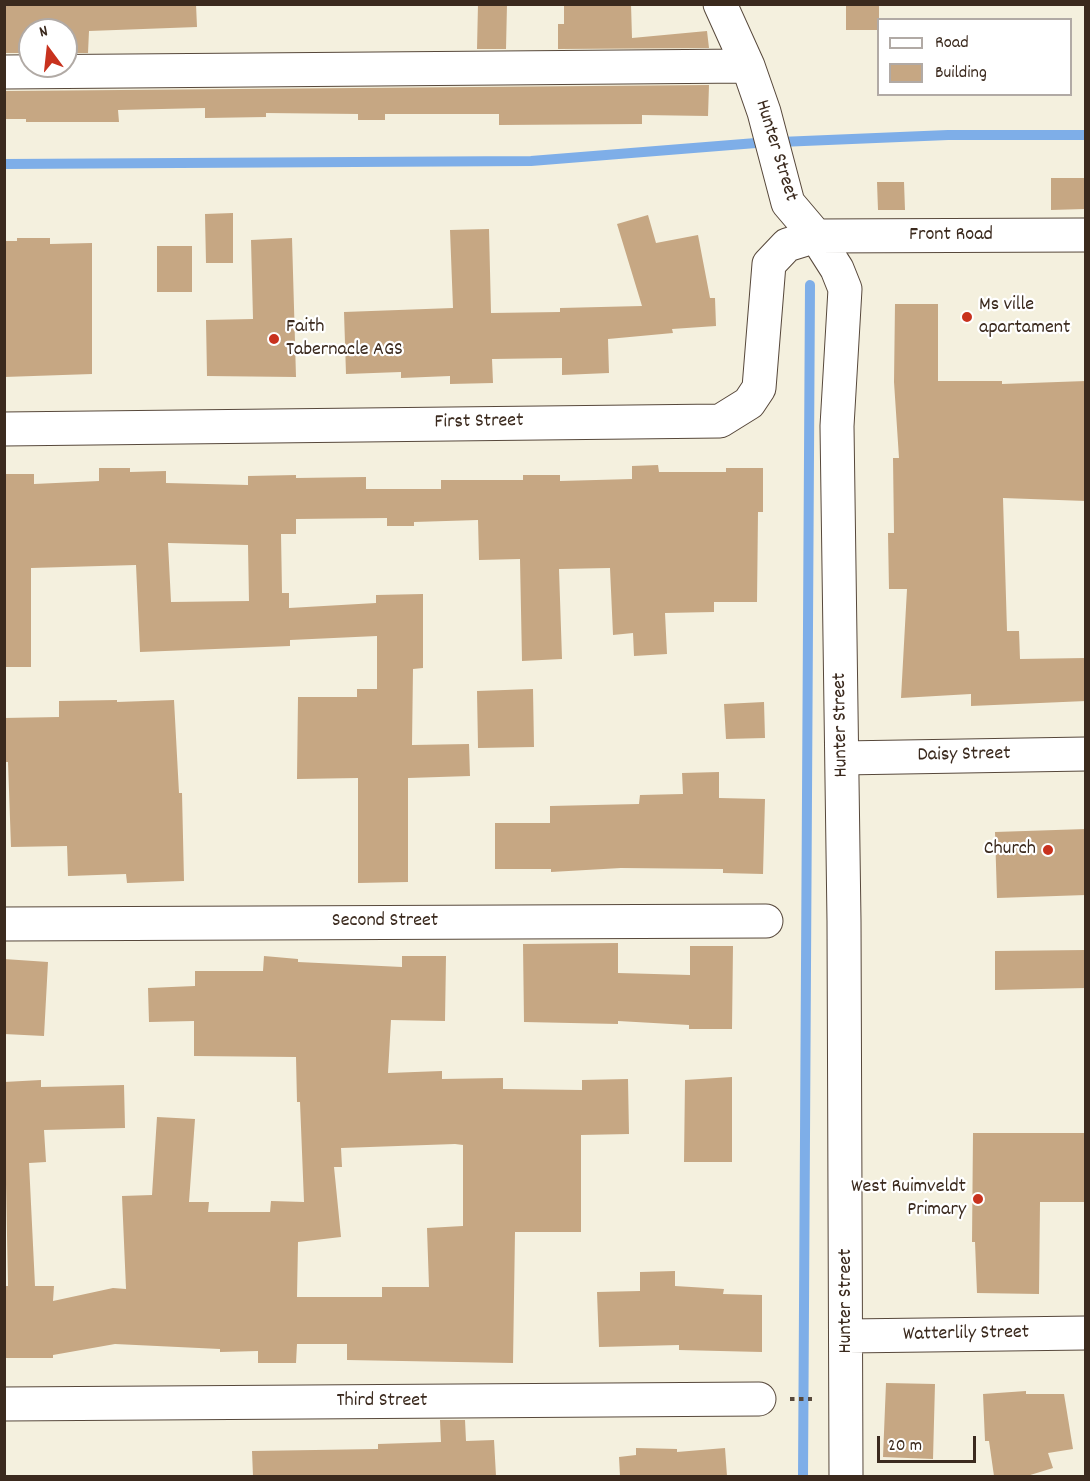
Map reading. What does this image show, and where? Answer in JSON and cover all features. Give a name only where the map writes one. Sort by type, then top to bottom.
[{"type":"street","name":"Hunter Street","points":[[720,4],[748,66],[764,112],[781,185],[788,203],[816,236],[837,269],[845,289],[837,426],[847,1336],[846,1476]]},
{"type":"street","points":[[4,72],[748,66]]},
{"type":"street","name":"Front Road","points":[[816,236],[1086,235]]},
{"type":"street","name":"First Street","points":[[4,429],[720,421],[749,404],[759,388],[769,264],[787,245],[816,236]]},
{"type":"street","name":"Daisy Street","points":[[842,758],[1086,754]]},
{"type":"street","name":"Second Street","points":[[4,924],[766,921]]},
{"type":"street","name":"Watterlily Street","points":[[847,1336],[1086,1333]]},
{"type":"street","name":"Third Street","points":[[4,1404],[773,1399]]},
{"type":"path","points":[[773,1399],[818,1399]]},
{"type":"building","points":[[4,4],[196,4],[197,27],[89,31],[88,53],[78,53],[78,18],[18,18],[18,53],[4,53]]},
{"type":"building","points":[[478,4],[507,4],[506,49],[477,49]]},
{"type":"building","points":[[564,4],[631,4],[632,38],[707,31],[709,48],[558,49],[558,24],[564,24]]},
{"type":"building","points":[[846,4],[879,4],[877,30],[846,30]]},
{"type":"building","points":[[709,85],[708,116],[642,115],[642,124],[499,125],[499,114],[385,114],[385,120],[358,120],[358,114],[266,113],[266,117],[205,118],[205,108],[118,110],[119,122],[26,122],[26,119],[4,119],[4,91]]},
{"type":"building","points":[[1051,178],[1084,178],[1084,209],[1051,210]]},
{"type":"building","points":[[877,182],[904,182],[905,210],[878,210]]},
{"type":"building","points":[[233,213],[233,263],[206,263],[205,214]]},
{"type":"building","points":[[648,215],[656,243],[698,235],[710,298],[715,298],[716,326],[672,329],[673,333],[608,339],[609,373],[562,375],[562,358],[492,359],[493,383],[450,384],[450,376],[401,378],[401,372],[346,374],[344,312],[453,308],[450,230],[489,229],[491,313],[560,312],[560,308],[642,306],[617,224]]},
{"type":"building","points":[[17,238],[50,238],[50,244],[92,243],[92,374],[4,377],[4,241],[17,241]]},
{"type":"building","points":[[292,238],[296,377],[207,376],[206,320],[253,319],[251,240]]},
{"type":"building","points":[[157,246],[192,246],[192,292],[157,292]]},
{"type":"building","points":[[895,304],[938,304],[938,381],[1002,381],[1002,384],[1086,381],[1086,501],[1003,498],[1007,631],[1019,631],[1020,659],[1086,658],[1086,701],[971,706],[971,694],[901,698],[907,589],[889,589],[888,533],[894,533],[893,458],[899,458],[894,382]]},
{"type":"building","points":[[658,465],[659,472],[726,472],[726,468],[763,468],[763,512],[758,512],[757,602],[714,602],[714,612],[665,613],[667,654],[634,656],[633,633],[613,635],[610,568],[559,569],[562,659],[522,661],[520,559],[479,560],[478,520],[414,522],[414,526],[387,526],[387,518],[296,519],[296,534],[281,534],[282,593],[289,593],[289,608],[376,603],[376,595],[423,594],[423,668],[413,669],[412,745],[469,744],[470,776],[408,778],[408,882],[358,883],[358,778],[297,779],[298,697],[357,697],[357,689],[377,689],[377,636],[290,640],[290,646],[140,652],[136,565],[31,568],[31,667],[4,667],[4,474],[34,474],[34,484],[99,481],[99,468],[130,468],[130,472],[166,471],[166,483],[248,485],[248,476],[296,475],[296,478],[366,477],[366,489],[441,489],[441,480],[523,480],[523,475],[560,475],[560,481],[632,479],[632,466]],"holes":[[[168,543],[248,545],[249,601],[171,602]]]},
{"type":"building","points":[[533,689],[534,747],[478,748],[477,691]]},
{"type":"building","points":[[117,700],[117,702],[174,700],[179,793],[182,793],[184,881],[127,883],[126,874],[68,876],[67,846],[11,847],[8,762],[4,762],[4,718],[59,717],[59,701]]},
{"type":"building","points":[[764,702],[765,738],[726,739],[724,704]]},
{"type":"building","points":[[719,772],[719,798],[765,799],[763,874],[723,873],[723,869],[621,868],[551,872],[551,869],[495,869],[495,823],[550,823],[550,806],[639,804],[640,795],[683,794],[682,773]]},
{"type":"building","points":[[1086,829],[1086,895],[997,898],[995,832]]},
{"type":"building","points":[[618,943],[618,973],[690,975],[690,946],[733,946],[732,1029],[689,1029],[689,1025],[618,1021],[618,1024],[524,1022],[523,944]]},
{"type":"building","points":[[1086,950],[1086,988],[995,990],[995,951]]},
{"type":"building","points":[[264,956],[298,959],[298,962],[402,967],[402,956],[446,956],[445,1021],[391,1020],[388,1073],[442,1071],[442,1079],[503,1078],[503,1089],[582,1090],[582,1080],[628,1079],[629,1134],[581,1135],[581,1232],[515,1232],[513,1363],[347,1360],[347,1344],[297,1344],[296,1363],[258,1363],[258,1351],[220,1352],[220,1349],[115,1344],[53,1355],[53,1358],[4,1358],[4,1286],[8,1286],[4,1082],[41,1080],[41,1087],[124,1085],[125,1128],[44,1130],[46,1162],[29,1163],[35,1286],[54,1286],[53,1301],[113,1288],[126,1289],[122,1196],[152,1195],[157,1117],[195,1119],[189,1202],[209,1202],[208,1212],[270,1212],[271,1201],[304,1202],[296,1057],[194,1056],[194,1021],[149,1022],[148,988],[195,986],[195,971],[263,971]],"holes":[[[463,1145],[463,1226],[427,1228],[429,1287],[382,1287],[382,1297],[297,1297],[298,1242],[341,1237],[334,1167],[342,1167],[341,1148]]]},
{"type":"building","points":[[4,959],[48,962],[44,1036],[4,1034]]},
{"type":"building","points":[[732,1077],[732,1162],[684,1162],[685,1080]]},
{"type":"building","points":[[973,1133],[1086,1133],[1086,1202],[1040,1202],[1039,1294],[977,1293],[975,1242],[972,1242]]},
{"type":"building","points":[[675,1271],[675,1286],[724,1289],[723,1294],[762,1295],[762,1352],[679,1350],[679,1345],[599,1347],[597,1292],[640,1291],[640,1272]]},
{"type":"building","points":[[886,1383],[935,1384],[933,1459],[883,1457]]},
{"type":"building","points":[[1026,1391],[1026,1394],[1064,1394],[1073,1449],[1048,1453],[1053,1468],[1027,1476],[994,1476],[989,1441],[985,1441],[983,1394]]},
{"type":"building","points":[[440,1420],[465,1420],[466,1441],[494,1440],[496,1476],[253,1476],[252,1451],[378,1449],[378,1444],[441,1442]]},
{"type":"building","points":[[636,1448],[677,1449],[677,1452],[725,1448],[727,1476],[620,1476],[619,1457],[636,1455]]},
{"type":"waterway","points":[[4,164],[531,161],[756,143],[948,135],[1086,135]]},
{"type":"waterway","points":[[803,1476],[810,285]]},
{"type":"place","name":"Ms ville apartament","points":[[967,317]]},
{"type":"place","name":"Faith Tabernacle AGS","points":[[274,339]]},
{"type":"place","name":"Church","points":[[1048,850]]},
{"type":"place","name":"West Ruimveldt Primary","points":[[978,1199]]}]
